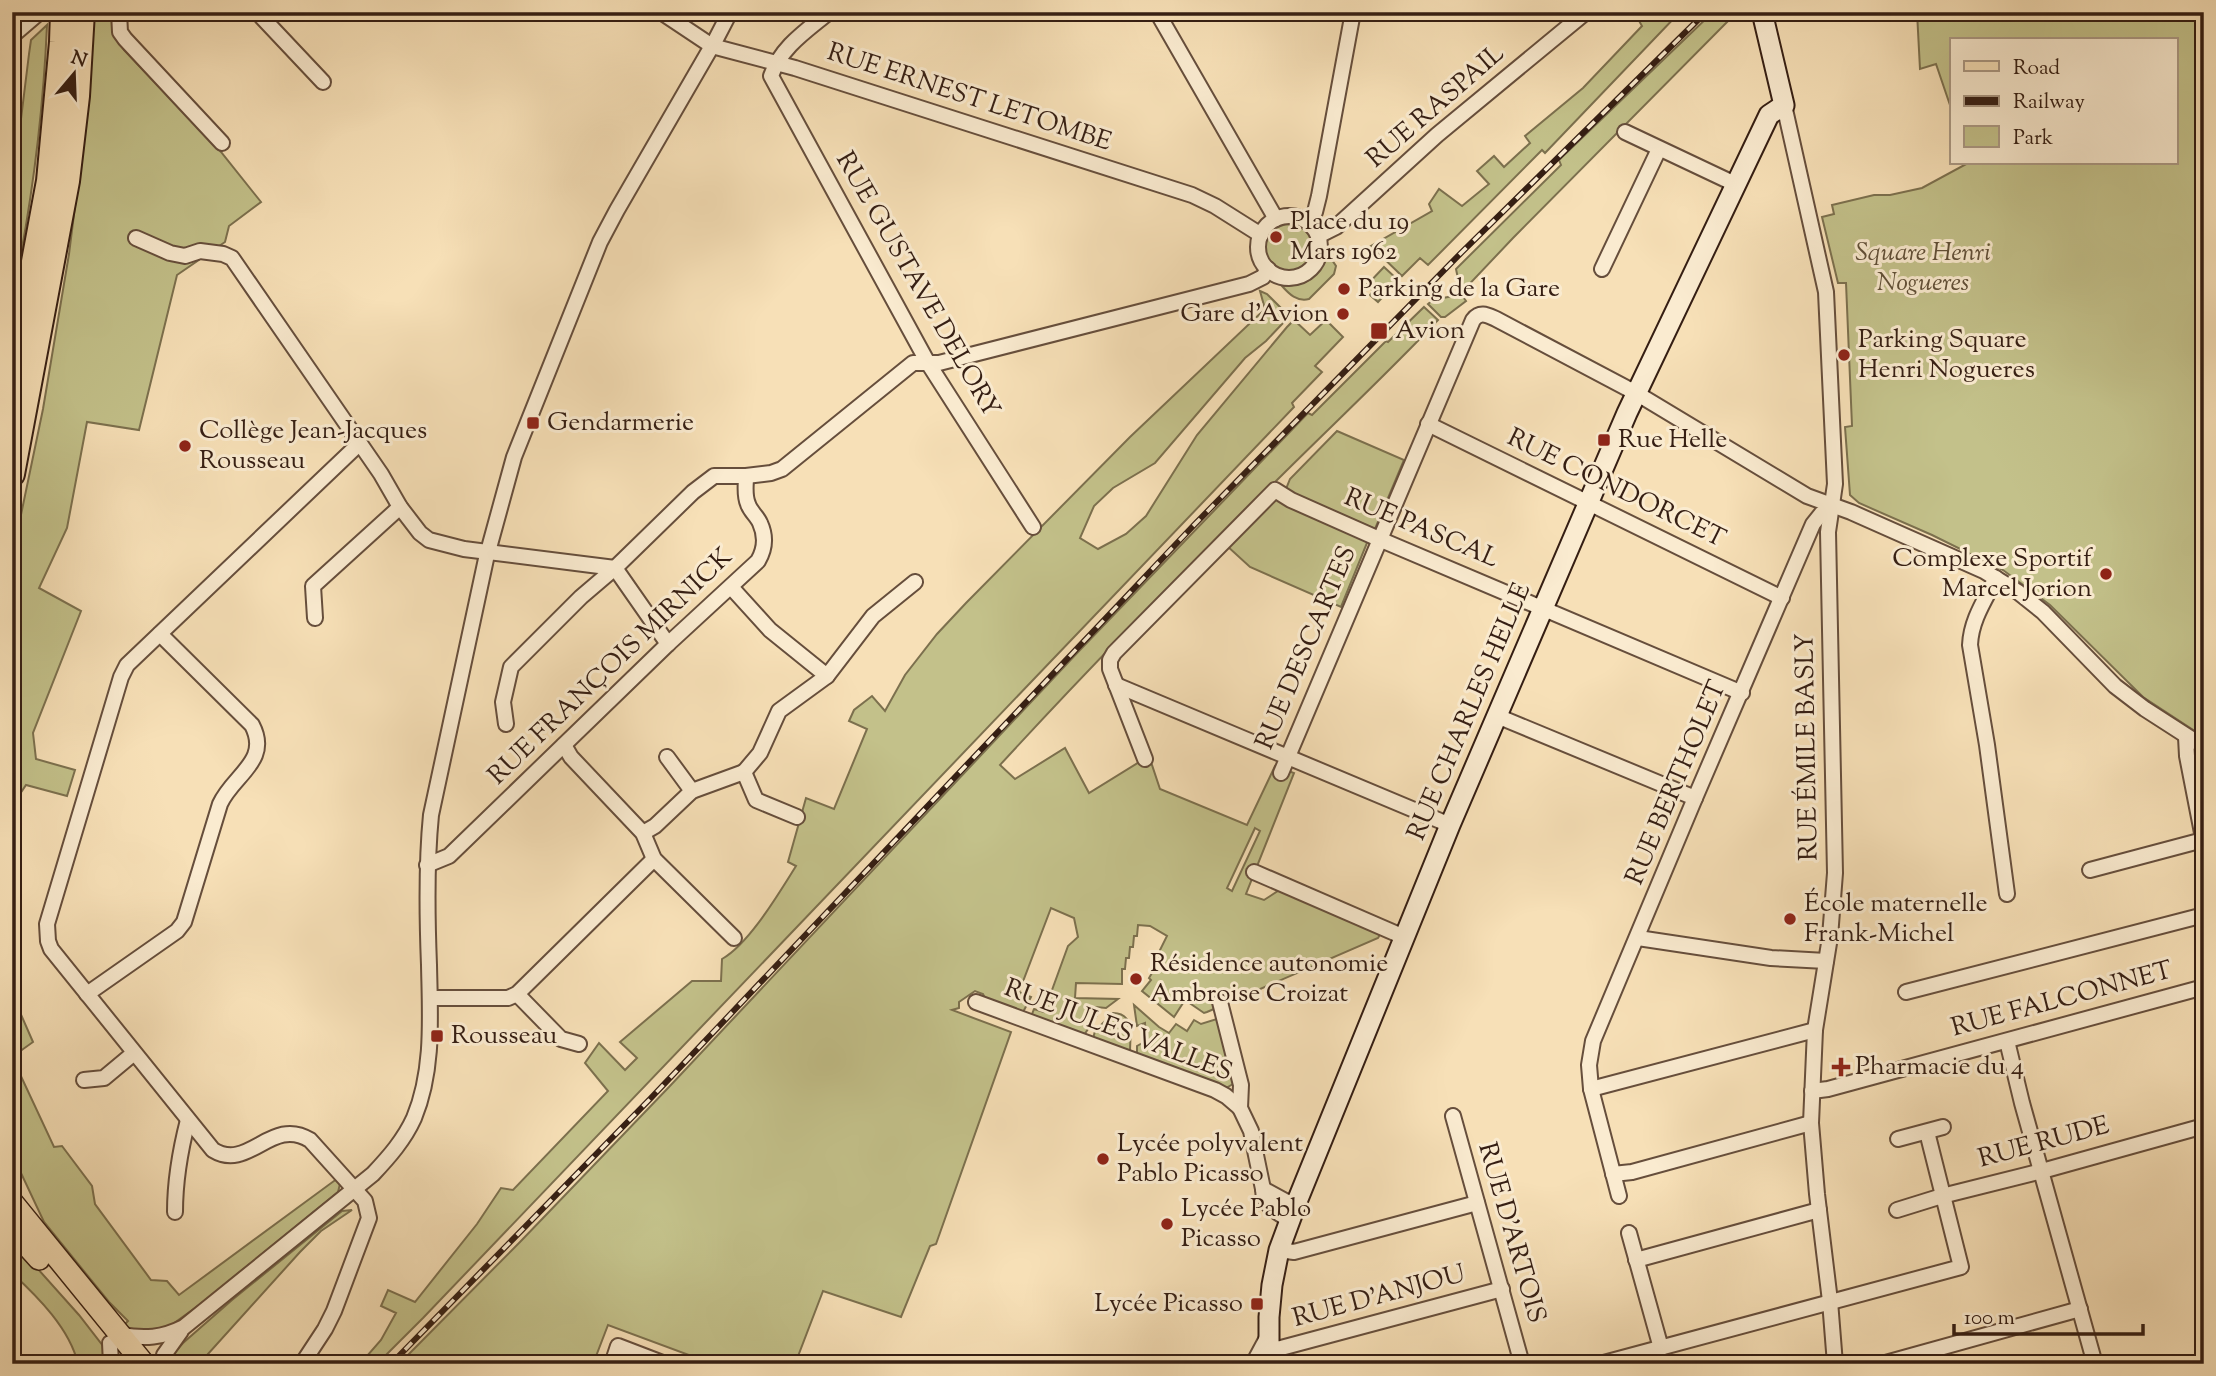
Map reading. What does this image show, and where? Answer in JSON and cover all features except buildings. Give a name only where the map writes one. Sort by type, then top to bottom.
[{"type":"highway","points":[[12,474],[67,181],[71,42],[63,12]]},
{"type":"highway","points":[[12,380],[50,181],[71,42],[82,12]]},
{"type":"main road","points":[[12,1202],[39,1238],[72,1274],[114,1347],[144,1364]]},
{"type":"main road","points":[[12,1229],[64,1286],[126,1364]]},
{"type":"street","points":[[12,36],[40,12]]},
{"type":"street","points":[[119,12],[120,32],[125,39],[222,143]]},
{"type":"street","points":[[257,12],[323,82]]},
{"type":"street","name":"RUE ERNEST LETOMBE","points":[[661,12],[712,46],[775,63],[1192,195],[1215,206],[1261,236]]},
{"type":"street","points":[[163,1364],[164,1355],[184,1327],[373,1174],[391,1154],[414,1117],[427,1073],[430,998],[427,865],[431,815],[489,551],[513,457],[600,242],[730,12]]},
{"type":"street","points":[[775,63],[785,49],[829,12]]},
{"type":"street","points":[[1157,12],[1276,219]]},
{"type":"street","points":[[1309,223],[1319,196],[1353,12]]},
{"type":"street","name":"RUE RASPAIL","points":[[1318,236],[1336,227],[1437,135],[1586,12]]},
{"type":"street","points":[[1762,12],[1784,105]]},
{"type":"street","name":"RUE GUSTAVE DELORY","points":[[775,63],[771,76],[928,363],[1034,527]]},
{"type":"street","name":"RUE CHARLES HELLE","points":[[1269,1349],[1272,1286],[1279,1250],[1450,825],[1636,393],[1769,115],[1784,105]]},
{"type":"street","name":"RUE ÉMILE BASLY","points":[[1784,105],[1826,292],[1835,484],[1828,532],[1835,873],[1826,961],[1815,1030],[1811,1123],[1835,1364]]},
{"type":"street","points":[[1625,132],[1735,184]]},
{"type":"street","points":[[1602,269],[1659,149]]},
{"type":"street","points":[[1293,216],[1309,223],[1318,236],[1319,254],[1311,270],[1303,275],[1285,278],[1268,269],[1259,253],[1264,229],[1276,219],[1293,216]]},
{"type":"street","points":[[136,238],[170,253],[185,256],[200,251],[232,258],[360,443],[400,507],[420,533],[429,540],[464,549],[615,568],[668,644]]},
{"type":"street","points":[[506,724],[503,702],[510,667],[580,597],[714,476],[746,476],[782,469],[905,369],[919,362],[939,363],[1249,284],[1263,277],[1268,269]]},
{"type":"street","name":"RUE DESCARTES","points":[[1281,773],[1473,320],[1481,314],[1496,319],[1636,393]]},
{"type":"street","points":[[1636,393],[1807,496],[1996,578],[2043,612],[2115,686],[2204,747]]},
{"type":"street","name":"RUE CONDORCET","points":[[1427,424],[1782,598]]},
{"type":"street","points":[[302,1364],[334,1311],[369,1218],[365,1201],[310,1140],[302,1135],[284,1133],[238,1155],[229,1156],[213,1150],[51,949],[47,924],[124,671],[360,443]]},
{"type":"street","name":"RUE FRANÇOIS MIRNICK","points":[[427,865],[449,856],[668,644],[758,561],[763,552],[764,541],[760,523],[748,506],[745,494],[746,476]]},
{"type":"street","name":"RUE PASCAL","points":[[1116,685],[1110,669],[1110,660],[1114,653],[1275,490],[1291,500],[1379,539],[1742,693]]},
{"type":"street","name":"RUE BERTHOLET","points":[[1619,1196],[1591,1089],[1589,1065],[1593,1041],[1814,524],[1821,514],[1832,506]]},
{"type":"street","points":[[315,618],[313,586],[400,507]]},
{"type":"street","points":[[1996,578],[1974,620],[1970,631],[1970,645],[1987,745],[2007,894]]},
{"type":"street","points":[[643,833],[656,826],[692,791],[744,772],[761,753],[779,711],[827,676],[873,616],[915,582]]},
{"type":"street","points":[[732,587],[770,630],[827,676]]},
{"type":"street","points":[[87,994],[177,930],[184,922],[219,804],[257,753],[257,735],[251,725],[160,634]]},
{"type":"street","points":[[1116,685],[1450,825]]},
{"type":"street","points":[[1116,685],[1145,759]]},
{"type":"street","points":[[1497,716],[1695,798]]},
{"type":"street","points":[[2091,870],[2204,841],[2187,756],[2186,737]]},
{"type":"street","points":[[564,746],[571,757],[643,833],[654,859],[734,937]]},
{"type":"street","points":[[667,757],[692,791]]},
{"type":"street","points":[[744,772],[756,800],[797,817]]},
{"type":"street","points":[[430,998],[508,998],[517,994],[654,859]]},
{"type":"street","points":[[1254,872],[1404,937]]},
{"type":"street","points":[[1906,992],[2204,915]]},
{"type":"street","points":[[1638,938],[1771,958],[1826,961]]},
{"type":"street","name":"RUE FALCONNET","points":[[1812,1091],[1828,1089],[2204,987]]},
{"type":"street","points":[[517,994],[561,1039],[579,1044]]},
{"type":"street","name":"RUE JULES VALLES","points":[[976,1002],[1215,1090],[1240,1108]]},
{"type":"street","points":[[1220,1002],[1241,1085],[1240,1108],[1251,1131],[1263,1189],[1285,1201],[1293,1212]]},
{"type":"street","points":[[1591,1089],[1815,1030]]},
{"type":"street","points":[[2007,1041],[2095,1364]]},
{"type":"street","points":[[84,1080],[104,1077],[134,1053]]},
{"type":"street","name":"RUE D'ARTOIS","points":[[1453,1116],[1522,1364]]},
{"type":"street","points":[[175,1212],[175,1190],[188,1120]]},
{"type":"street","points":[[1613,1174],[1632,1172],[1811,1123]]},
{"type":"street","name":"RUE RUDE","points":[[1897,1210],[2204,1126]]},
{"type":"street","points":[[1898,1139],[1943,1127]]},
{"type":"street","points":[[1600,1364],[1961,1267],[1927,1132]]},
{"type":"street","points":[[1279,1250],[1294,1252],[1477,1203]]},
{"type":"street","points":[[1636,1260],[1819,1210]]},
{"type":"street","points":[[1629,1233],[1661,1348]]},
{"type":"street","name":"RUE D'ANJOU","points":[[1269,1349],[1502,1289]]},
{"type":"street","points":[[1882,1364],[2080,1309]]},
{"type":"street","points":[[114,1347],[169,1335],[184,1327]]},
{"type":"street","points":[[612,1364],[618,1346],[665,1364]]},
{"type":"street","points":[[1253,1364],[1269,1349]]},
{"type":"green space","points":[[93,12],[115,12],[113,32],[124,50],[221,152],[261,202],[229,226],[225,242],[177,275],[139,430],[87,422],[67,528],[39,588],[81,611],[33,733],[36,759],[75,770],[67,796],[26,785],[12,806],[12,558],[43,409],[69,254],[87,111]]},
{"type":"green space","points":[[1646,12],[1680,12],[1545,153],[1542,150],[1428,265],[1420,258],[1402,276],[1371,246],[1432,211],[1429,204],[1439,189],[1462,206],[1489,184],[1477,171],[1494,156],[1504,167],[1530,143],[1525,136],[1583,88],[1642,26],[1638,19]]},
{"type":"green space","points":[[1713,12],[1737,12],[1461,293],[1456,269],[1561,165],[1559,160]]},
{"type":"green space","name":"Square Henri Nogueres","points":[[1917,12],[2204,12],[2204,737],[2143,697],[2050,605],[2003,570],[1859,503],[1850,495],[1845,427],[1852,426],[1846,283],[1838,283],[1822,217],[1834,214],[1832,205],[1922,188],[1966,164],[2178,164],[2178,38],[1950,38],[1950,105],[1936,64],[1920,69]]},
{"type":"green space","points":[[47,25],[35,163],[12,300],[12,192],[29,54],[31,40]]},
{"type":"green space","points":[[1286,224],[1302,228],[1310,236],[1312,247],[1310,258],[1303,267],[1293,273],[1282,272],[1270,264],[1265,253],[1269,233],[1276,241],[1279,239],[1275,228]]},
{"type":"green space","points":[[1326,251],[1336,266],[1334,274],[1309,299],[1297,298],[1282,286],[1299,284],[1312,278],[1321,267]]},
{"type":"green space","points":[[1384,267],[1398,280],[1378,302],[1370,295],[1373,291],[1368,286],[1364,289],[1360,285],[1363,282],[1367,285]]},
{"type":"green space","points":[[1260,291],[1267,294],[1283,310],[1283,323],[1245,358],[1155,463],[1113,488],[1094,506],[1080,538],[1098,549],[1126,534],[1146,516],[1197,435],[1287,327],[1294,320],[1310,335],[1326,320],[1343,337],[1315,366],[1322,372],[1292,403],[1294,407],[423,1318],[377,1364],[360,1364],[381,1340],[396,1313],[381,1306],[388,1290],[415,1302],[477,1224],[501,1188],[513,1190],[608,1091],[585,1063],[599,1043],[625,1070],[637,1058],[620,1042],[692,981],[721,981],[722,959],[753,930],[796,866],[788,862],[806,798],[834,809],[867,729],[849,721],[854,710],[872,696],[885,711],[905,675],[966,603],[1130,437],[1265,309]]},
{"type":"green space","points":[[1463,297],[1466,301],[1445,317],[1441,317],[1428,304],[1433,300]]},
{"type":"green space","points":[[1424,307],[1438,320],[1170,586],[1000,765],[1015,779],[1065,748],[1089,793],[1149,756],[1160,789],[1247,825],[1275,766],[1294,773],[1246,894],[1264,900],[1281,889],[1381,933],[1378,938],[1204,1013],[1185,1000],[1174,1017],[1142,991],[1151,980],[1149,978],[1155,968],[1153,966],[1167,936],[1150,926],[1138,925],[1129,958],[1126,958],[1125,969],[1122,969],[1122,984],[1076,983],[1075,998],[1118,999],[1106,1008],[1096,1007],[1089,1016],[1096,1017],[1084,1035],[1031,1017],[1034,1009],[1044,1012],[1068,946],[1078,937],[1074,918],[1051,908],[1019,992],[1031,997],[1022,1014],[987,1002],[983,994],[975,991],[959,1002],[959,1008],[952,1010],[1011,1032],[936,1244],[930,1246],[901,1317],[823,1291],[795,1364],[713,1364],[608,1325],[593,1364],[399,1364],[669,1087],[1079,651],[1308,413],[1312,415],[1386,341]],"holes":[[[1255,828],[1260,831],[1232,891],[1227,888]]]},
{"type":"green space","points":[[1337,431],[1404,460],[1375,529],[1286,489],[1290,479]]},
{"type":"green space","points":[[1275,499],[1369,538],[1341,607],[1250,567],[1226,545]]},
{"type":"green space","points":[[12,994],[33,1042],[12,1057]]},
{"type":"green space","points":[[1134,1005],[1169,1033],[1176,1024],[1187,1031],[1194,1020],[1201,1024],[1220,1018],[1233,1084],[1226,1088],[1137,1055],[1137,1046],[1146,1041],[1145,1023],[1137,1026]]},
{"type":"green space","points":[[1113,1013],[1120,1014],[1128,1021],[1130,1052],[1093,1039],[1095,1031]]},
{"type":"green space","points":[[12,1057],[54,1147],[62,1146],[92,1186],[95,1204],[151,1280],[167,1281],[179,1295],[338,1178],[338,1192],[170,1326],[154,1334],[131,1332],[123,1326],[128,1321],[109,1302],[44,1222],[12,1154]]},
{"type":"green space","points":[[352,1210],[321,1231],[300,1252],[199,1364],[173,1364],[175,1352],[183,1343],[232,1300],[342,1211]]},
{"type":"green space","points":[[12,1240],[103,1346],[107,1364],[78,1364],[60,1326],[12,1273]]},
{"type":"railway","points":[[391,1364],[650,1099],[1195,524],[1462,252],[1706,12]]},
{"type":"place","name":"Place du 19 Mars 1962","points":[[1276,237]]},
{"type":"place","name":"Parking de la Gare","points":[[1344,289]]},
{"type":"place","name":"Gare d'Avion","points":[[1343,314]]},
{"type":"place","name":"Avion","points":[[1379,331]]},
{"type":"place","name":"Parking Square Henri Nogueres","points":[[1844,355]]},
{"type":"place","name":"Gendarmerie","points":[[533,423]]},
{"type":"place","name":"Rue Helle","points":[[1604,440]]},
{"type":"place","name":"Collège Jean-Jacques Rousseau","points":[[185,446]]},
{"type":"place","name":"Complexe Sportif Marcel Jorion","points":[[2106,574]]},
{"type":"place","name":"École maternelle Frank-Michel","points":[[1790,919]]},
{"type":"place","name":"Résidence autonomie Ambroise Croizat","points":[[1136,979]]},
{"type":"place","name":"Rousseau","points":[[437,1036]]},
{"type":"place","name":"Pharmacie du 4","points":[[1841,1067]]},
{"type":"place","name":"Lycée polyvalent Pablo Picasso","points":[[1103,1159]]},
{"type":"place","name":"Lycée Pablo Picasso","points":[[1167,1224]]},
{"type":"place","name":"Lycée Picasso","points":[[1257,1304]]}]
